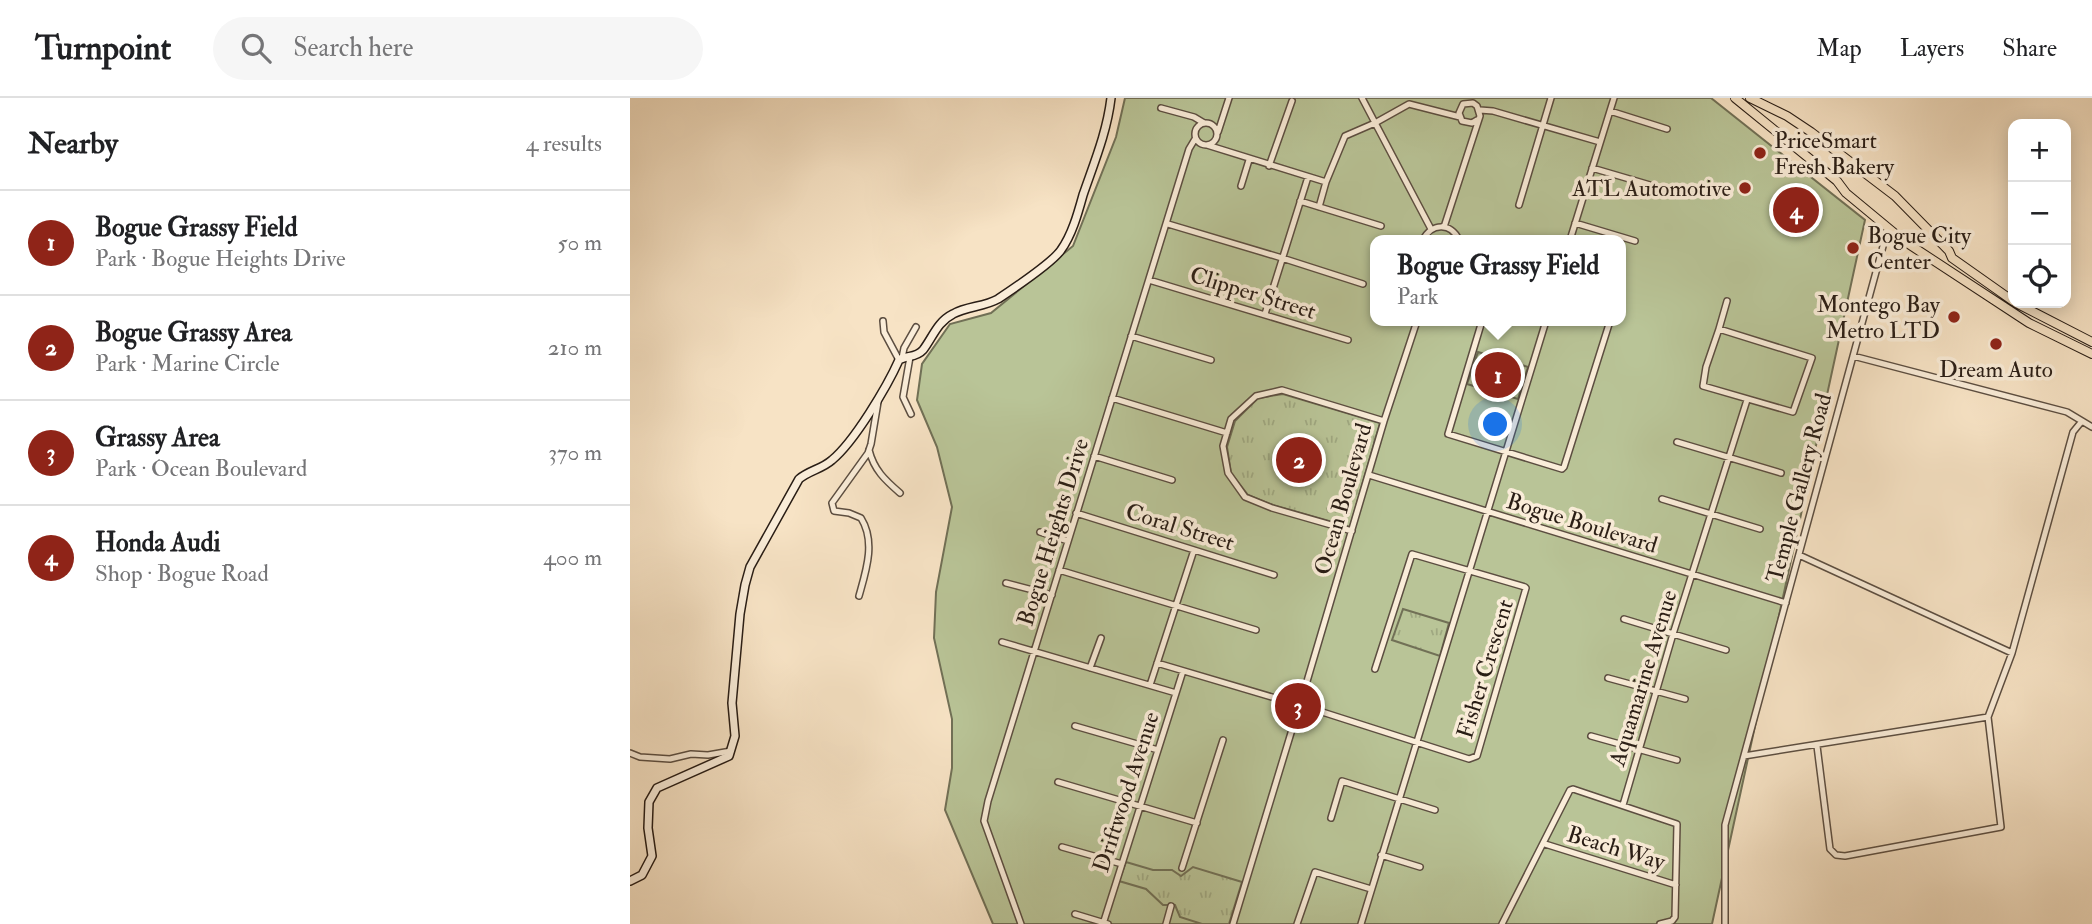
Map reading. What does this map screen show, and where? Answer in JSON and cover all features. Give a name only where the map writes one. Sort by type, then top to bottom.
[{"type":"main road","points":[[1735,98],[1837,181],[1846,193],[1904,241],[2029,323],[2092,354]]},
{"type":"main road","points":[[1750,98],[1787,116],[1811,132],[1895,196],[1949,251],[1952,258],[2008,297]]},
{"type":"main road","points":[[2027,308],[2092,342]]},
{"type":"street","points":[[630,881],[642,874],[652,856],[648,828],[649,802],[657,788],[729,756],[734,736],[732,703],[740,614],[750,567],[799,479],[838,455],[904,358],[917,356],[946,318],[955,312],[996,300],[1061,250],[1075,219],[1108,122],[1111,98]]},
{"type":"street","points":[[1189,149],[1205,145],[1216,138],[1229,98]]},
{"type":"street","points":[[1362,98],[1431,229]]},
{"type":"street","points":[[1519,205],[1551,98]]},
{"type":"street","points":[[1571,235],[1614,98]]},
{"type":"street","points":[[1269,166],[1292,101]]},
{"type":"street","points":[[1460,117],[1464,101],[1473,103],[1480,110],[1493,111],[1600,142]]},
{"type":"street","points":[[1319,207],[1345,136],[1409,104],[1460,117],[1467,123],[1477,120]]},
{"type":"street","points":[[1161,108],[1194,117],[1204,123],[1212,124],[1223,119]]},
{"type":"street","points":[[1444,227],[1480,110]]},
{"type":"street","points":[[1610,111],[1667,129]]},
{"type":"street","points":[[1194,117],[1197,126]]},
{"type":"street","points":[[1204,123],[1197,126],[1194,132],[1195,139],[1205,145],[1326,182]]},
{"type":"street","points":[[1212,124],[1216,130],[1217,150]]},
{"type":"street","name":"Bogue Heights Drive","points":[[1021,924],[984,821],[988,801],[1189,149],[1195,139]]},
{"type":"street","points":[[1241,186],[1249,160]]},
{"type":"street","points":[[1592,168],[1650,186]]},
{"type":"street","points":[[1265,314],[1308,177]]},
{"type":"street","points":[[1300,201],[1381,226]]},
{"type":"street","points":[[1575,223],[1615,235]]},
{"type":"street","points":[[1168,224],[1363,284]]},
{"type":"street","points":[[1425,235],[1431,229],[1444,227],[1456,235]]},
{"type":"street","name":"Temple Gallery Road","points":[[1725,924],[1725,825],[1888,228]]},
{"type":"street","points":[[1626,238],[1635,241]]},
{"type":"street","name":"Clipper Street","points":[[1149,280],[1348,340]]},
{"type":"street","points":[[1719,329],[1812,358],[1793,412],[1703,386],[1706,367],[1727,301]]},
{"type":"street","points":[[883,321],[884,332],[904,358]]},
{"type":"street","name":"Ocean Boulevard","points":[[1305,688],[1384,421],[1415,326]]},
{"type":"street","points":[[1480,326],[1448,434],[1562,469],[1608,326]]},
{"type":"street","points":[[1361,924],[1544,326]]},
{"type":"street","points":[[911,414],[903,397],[904,348],[916,327]]},
{"type":"street","points":[[1132,336],[1211,360]]},
{"type":"street","points":[[1853,356],[2067,412],[2092,428]]},
{"type":"street","points":[[1352,531],[1272,508],[1245,497],[1228,473],[1223,446],[1231,419],[1256,396],[1282,390],[1384,421]]},
{"type":"street","points":[[859,597],[870,549],[868,532],[861,518],[834,511],[832,503],[869,450],[879,395]]},
{"type":"street","points":[[1112,398],[1227,433]]},
{"type":"street","name":"Aquamarine Avenue","points":[[1623,805],[1672,634],[1747,400]]},
{"type":"street","points":[[1817,746],[1830,849],[1836,855],[1845,856],[2001,827],[1988,717],[2012,653],[2073,432],[2081,421]]},
{"type":"street","points":[[1677,442],[1781,473]]},
{"type":"street","points":[[869,450],[876,470],[900,493]]},
{"type":"street","points":[[1094,456],[1172,480]]},
{"type":"street","name":"Bogue Boulevard","points":[[1369,475],[1786,603]]},
{"type":"street","points":[[1662,499],[1760,528]]},
{"type":"street","name":"Coral Street","points":[[1076,513],[1274,575]]},
{"type":"street","points":[[1040,532],[1068,541]]},
{"type":"street","points":[[1150,685],[1194,550]]},
{"type":"street","points":[[1375,669],[1412,554],[1469,571]]},
{"type":"street","points":[[1799,555],[2012,653]]},
{"type":"street","points":[[1059,570],[1256,630]]},
{"type":"street","name":"Fisher Crescent","points":[[1417,742],[1469,759],[1476,756],[1526,588],[1469,571]]},
{"type":"street","points":[[1006,583],[1052,594]]},
{"type":"street","points":[[1623,619],[1726,650]]},
{"type":"street","points":[[1090,668],[1101,638]]},
{"type":"street","points":[[1002,642],[1176,693]]},
{"type":"street","points":[[1157,663],[1282,700]]},
{"type":"street","name":"Driftwood Avenue","points":[[1105,924],[1183,671]]},
{"type":"street","points":[[1608,678],[1685,699]]},
{"type":"street","points":[[1293,688],[1305,688],[1314,694],[1317,710],[1310,720],[1294,723],[1285,717],[1282,700],[1293,688]]},
{"type":"street","points":[[1317,710],[1417,742]]},
{"type":"street","points":[[1744,756],[1988,717]]},
{"type":"street","points":[[1233,924],[1294,723]]},
{"type":"street","points":[[1075,726],[1158,750]]},
{"type":"street","points":[[1591,736],[1677,760]]},
{"type":"street","points":[[1182,868],[1223,740]]},
{"type":"street","points":[[630,753],[640,757],[670,759],[691,754],[708,755],[731,751]]},
{"type":"street","points":[[1331,818],[1342,780],[1435,810]]},
{"type":"street","points":[[1058,782],[1197,823]]},
{"type":"street","points":[[1502,924],[1572,789],[1677,824],[1675,917],[1660,924]]},
{"type":"street","name":"Beach Way","points":[[1545,844],[1676,885]]},
{"type":"street","points":[[1062,846],[1122,864]]},
{"type":"street","points":[[1381,855],[1420,867]]},
{"type":"street","points":[[1297,924],[1314,872],[1371,889]]},
{"type":"street","points":[[1166,924],[1171,906]]},
{"type":"street","points":[[1074,914],[1105,924]]},
{"type":"green space","points":[[1125,98],[1711,98],[1865,220],[1712,924],[993,924],[945,810],[952,768],[952,719],[934,638],[936,592],[952,507],[937,447],[917,400],[922,364],[950,324],[991,313],[1073,246],[1116,137]]},
{"type":"green space","points":[[1478,352],[1528,367],[1518,399],[1467,384]]},
{"type":"green space","points":[[1283,394],[1380,423],[1350,527],[1248,495],[1231,473],[1227,447],[1235,421],[1258,398]]},
{"type":"green space","points":[[1403,609],[1449,623],[1440,656],[1392,640]]},
{"type":"green space","points":[[1299,693],[1309,697],[1313,707],[1309,717],[1299,721],[1289,717],[1285,707],[1289,697]]},
{"type":"green space","points":[[1126,862],[1153,870],[1172,870],[1181,876],[1193,867],[1242,882],[1229,924],[1202,924],[1180,917],[1175,905],[1163,905],[1146,889],[1119,881]]},
{"type":"place","name":"PriceSmart Fresh Bakery","points":[[1760,153]]},
{"type":"place","name":"ATL Automotive","points":[[1745,188]]},
{"type":"place","name":"Honda Audi","points":[[1796,210]]},
{"type":"place","name":"Bogue City Center","points":[[1853,248]]},
{"type":"place","name":"Montego Bay Metro LTD","points":[[1954,317]]},
{"type":"place","name":"Dream Auto","points":[[1996,344]]},
{"type":"place","name":"Bogue Grassy Field","points":[[1498,375]]},
{"type":"place","name":"Bogue Grassy Area","points":[[1299,460]]},
{"type":"place","name":"Grassy Area","points":[[1298,706]]}]
